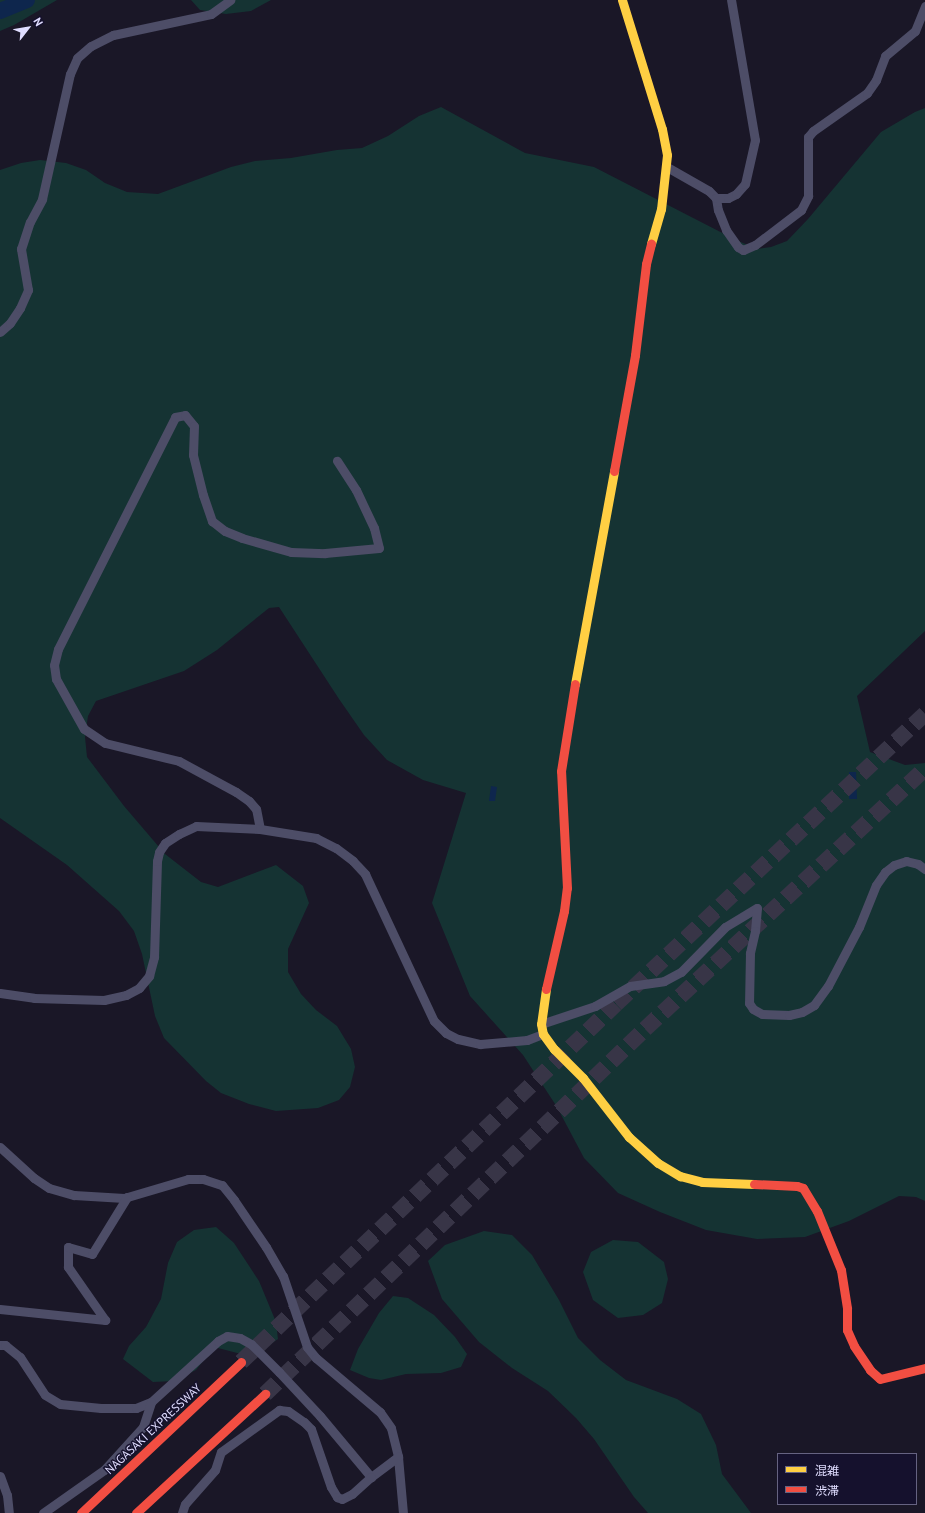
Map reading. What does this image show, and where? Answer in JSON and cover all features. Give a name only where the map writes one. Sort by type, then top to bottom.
[{"type":"main road","points":[[622,0],[662,129],[667,155],[667,167],[661,209],[646,264],[635,354],[564,744],[561,771],[567,888],[564,911],[548,979],[541,1024],[543,1034],[554,1049],[583,1078],[629,1137],[658,1163],[680,1176],[702,1182],[797,1186],[804,1188],[817,1211],[841,1270],[847,1309],[848,1330],[854,1346],[870,1370],[880,1379],[925,1368]]},
{"type":"main road","name":"NAGASAKI EXPRESSWAY","points":[[80,1513],[241,1362]]},
{"type":"main road","points":[[136,1513],[265,1394]]},
{"type":"street","points":[[0,332],[10,323],[20,308],[28,290],[21,249],[30,222],[42,199],[70,74],[77,58],[91,46],[113,35],[211,14],[230,0]]},
{"type":"street","points":[[716,198],[728,198],[736,194],[745,184],[755,140],[731,0]]},
{"type":"street","points":[[667,167],[709,191],[716,198],[718,210],[726,230],[738,247],[743,250],[755,245],[801,210],[808,196],[808,137],[813,131],[867,93],[876,80],[885,56],[915,32],[925,6]]},
{"type":"street","points":[[260,829],[256,810],[249,801],[236,792],[180,761],[105,743],[84,729],[56,679],[54,665],[58,649],[175,417],[185,415],[194,426],[193,454],[203,495],[212,521],[225,531],[242,538],[291,552],[325,553],[379,548],[374,528],[356,490],[337,461]]},
{"type":"street","points":[[0,993],[34,998],[104,1000],[126,995],[140,988],[149,976],[154,957],[157,861],[165,843],[196,826],[260,829],[316,838],[336,848],[353,861],[365,874],[434,1021],[446,1033],[458,1039],[480,1044],[527,1040],[543,1034]]},
{"type":"street","points":[[541,1024],[594,1006],[630,986],[664,981],[681,972],[724,927],[757,908],[755,931],[750,953],[749,1003],[754,1009],[762,1014],[789,1015],[802,1012],[814,1005],[828,986],[859,928],[876,885],[885,872],[894,865],[906,861],[918,864],[925,869]]},
{"type":"street","points":[[0,1147],[34,1178],[49,1188],[74,1195],[126,1197],[188,1179],[203,1179],[222,1185],[234,1200],[283,1276],[307,1347],[316,1358],[380,1412],[390,1428],[398,1457],[403,1513]]},
{"type":"street","points":[[0,1309],[105,1320],[68,1267],[68,1248],[92,1254],[126,1197]]},
{"type":"street","points":[[0,1345],[5,1345],[20,1357],[46,1396],[60,1404],[101,1408],[136,1408],[151,1402],[218,1340],[227,1336],[240,1338],[251,1344],[290,1383],[371,1477]]},
{"type":"street","points":[[43,1513],[104,1470],[142,1426],[151,1402]]},
{"type":"street","points":[[182,1513],[185,1504],[215,1470],[221,1452],[279,1410],[288,1412],[304,1422],[311,1429],[331,1487],[337,1497],[342,1499],[352,1494],[371,1477],[398,1457]]},
{"type":"street","points":[[0,1476],[7,1495],[8,1513]]},
{"type":"green space","points":[[0,0],[57,0],[14,25],[0,31]]},
{"type":"green space","points":[[191,0],[271,0],[251,11],[226,14],[200,10]]},
{"type":"green space","points":[[441,107],[525,153],[594,167],[736,240],[757,249],[771,247],[787,241],[808,219],[881,132],[915,112],[925,108],[925,631],[857,696],[870,752],[905,765],[925,763],[925,1201],[916,1197],[899,1196],[849,1221],[805,1237],[757,1239],[706,1230],[660,1212],[618,1193],[584,1158],[557,1107],[523,1055],[470,996],[432,903],[466,793],[423,780],[387,760],[364,735],[279,607],[269,608],[217,650],[184,671],[96,701],[88,716],[85,737],[87,757],[124,806],[165,854],[201,882],[218,887],[276,865],[303,886],[309,903],[288,949],[288,972],[301,994],[316,1010],[337,1026],[351,1049],[355,1067],[350,1087],[339,1100],[318,1108],[276,1111],[249,1104],[221,1093],[206,1081],[164,1038],[155,1016],[142,954],[134,931],[119,911],[67,865],[0,818],[0,170],[21,163],[40,160],[66,163],[86,170],[105,183],[127,192],[158,194],[231,167],[255,161],[291,158],[337,150],[362,148],[388,136],[419,116]]},
{"type":"green space","points":[[216,1227],[234,1243],[259,1281],[276,1322],[278,1339],[265,1348],[245,1355],[214,1347],[196,1370],[174,1381],[153,1382],[123,1359],[129,1346],[146,1327],[161,1299],[168,1263],[177,1242],[194,1230]]},
{"type":"green space","points":[[484,1231],[512,1235],[532,1255],[559,1300],[578,1338],[600,1360],[626,1380],[677,1399],[701,1414],[716,1445],[722,1474],[751,1513],[648,1513],[634,1497],[594,1439],[576,1418],[548,1391],[512,1368],[479,1342],[442,1299],[428,1261],[445,1245]]},
{"type":"green space","points":[[613,1240],[638,1242],[664,1262],[668,1279],[662,1303],[643,1315],[618,1318],[593,1300],[583,1272],[591,1252]]},
{"type":"green space","points":[[393,1296],[408,1298],[434,1315],[455,1337],[467,1354],[461,1367],[441,1373],[406,1374],[381,1380],[369,1378],[350,1370],[358,1349],[379,1313]]},
{"type":"water","points":[[849,772],[856,772],[857,799],[849,799]]},
{"type":"water","points":[[491,786],[497,787],[495,801],[489,801]]},
{"type":"waterway","points":[[0,11],[27,0]]},
{"type":"tunnel","points":[[241,1362],[616,1004],[925,714]]},
{"type":"tunnel","points":[[265,1394],[645,1029],[925,769]]},
{"type":"traffic: slow","points":[[622,0],[662,129],[667,155],[661,209],[651,244]]},
{"type":"traffic: slow","points":[[575,684],[614,471]]},
{"type":"traffic: slow","points":[[546,989],[541,1024],[543,1034],[554,1049],[583,1078],[629,1137],[658,1163],[680,1176],[702,1182],[754,1184]]},
{"type":"traffic: jam","points":[[614,471],[635,355],[646,264],[651,244]]},
{"type":"traffic: jam","points":[[546,989],[564,911],[567,888],[561,771],[575,684]]},
{"type":"traffic: jam","points":[[754,1184],[797,1186],[803,1188],[817,1211],[841,1270],[847,1309],[847,1330],[854,1346],[870,1370],[880,1379],[925,1368]]},
{"type":"traffic: jam","points":[[81,1513],[241,1362]]},
{"type":"traffic: jam","points":[[136,1513],[265,1394]]}]
